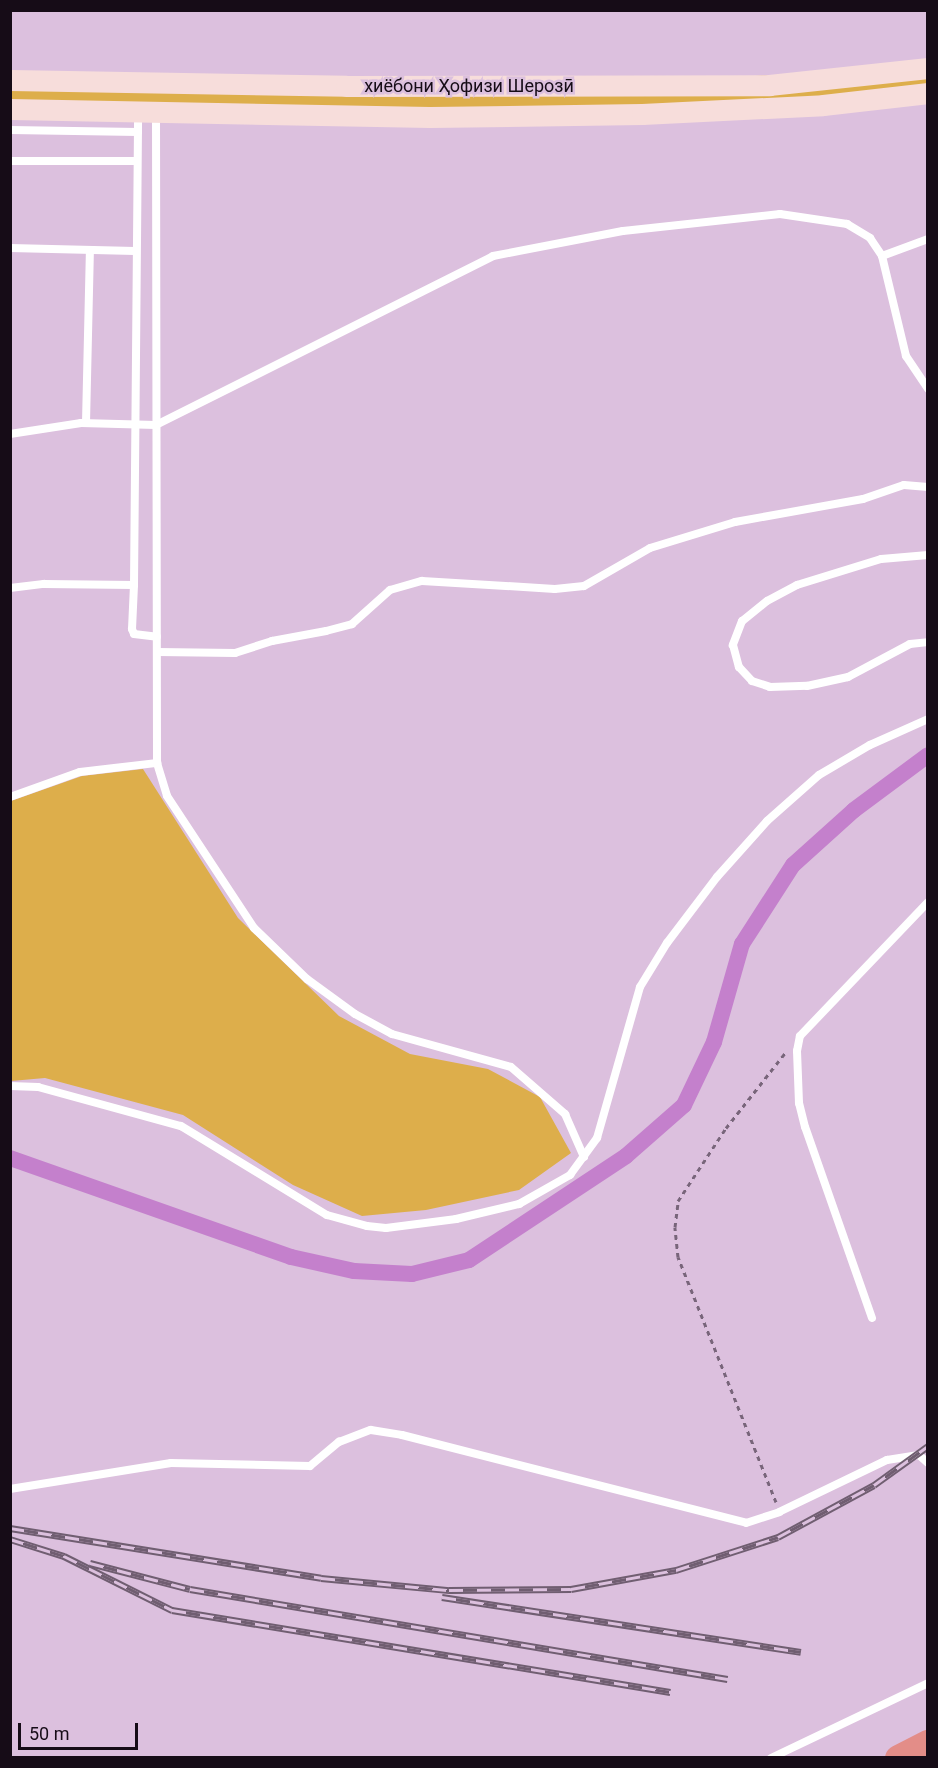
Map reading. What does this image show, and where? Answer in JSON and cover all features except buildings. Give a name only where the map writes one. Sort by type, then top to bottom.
[{"type":"highway","points":[[898,1758],[927,1743]]},
{"type":"main road","name":"хиёбони Ҳофизи Шерозӣ","points":[[10,80],[346,86],[746,85],[927,68]]},
{"type":"main road","name":"хиёбони Ҳофизи Шерозӣ","points":[[10,109],[430,117],[642,114],[823,105],[927,93]]},
{"type":"lane","points":[[147,110],[138,132],[137,160],[132,629],[134,634],[158,637]]},
{"type":"lane","points":[[147,110],[156,425],[157,763],[167,796],[254,928],[307,979],[355,1014],[392,1034],[511,1067],[565,1114],[584,1157]]},
{"type":"lane","points":[[10,130],[138,132]]},
{"type":"lane","points":[[10,161],[137,160]]},
{"type":"lane","points":[[10,434],[86,423],[134,428],[156,425],[493,256],[623,231],[780,213],[847,224],[870,238],[882,256],[900,341],[911,366],[927,388]]},
{"type":"lane","points":[[882,256],[927,239]]},
{"type":"lane","points":[[10,248],[135,251]]},
{"type":"lane","points":[[86,423],[90,250]]},
{"type":"lane","points":[[158,652],[236,653],[343,627],[352,624],[390,590],[422,581],[474,587],[575,588],[650,548],[716,528],[863,499],[904,485],[927,487]]},
{"type":"lane","points":[[927,555],[881,559],[797,585],[767,601],[742,621],[733,645],[739,667],[752,681],[770,687],[807,686],[848,677],[910,644],[927,642]]},
{"type":"lane","points":[[10,588],[44,584],[134,585]]},
{"type":"lane","points":[[10,1086],[38,1087],[181,1126],[327,1215],[367,1226],[416,1225],[500,1210],[543,1193],[570,1175],[584,1157],[604,1123],[640,987],[667,943],[717,877],[767,821],[819,775],[870,745],[927,719]]},
{"type":"lane","points":[[10,797],[80,772],[157,763]]},
{"type":"lane","points":[[872,1318],[805,1127],[796,1061],[800,1036],[927,902]]},
{"type":"lane","points":[[10,1489],[171,1463],[310,1466],[339,1442],[371,1430],[402,1435],[724,1520],[746,1523],[779,1512],[887,1461],[919,1455],[927,1463]]},
{"type":"lane","points":[[771,1758],[927,1683]]},
{"type":"path","points":[[779,1512],[729,1377],[678,1257],[675,1227],[678,1201],[726,1128],[800,1036]]},
{"type":"shaded area","points":[[928,66],[927,90],[641,108],[11,106],[11,79],[638,83]]},
{"type":"shaded area","points":[[143,769],[238,918],[339,1016],[410,1054],[488,1069],[540,1097],[571,1153],[519,1190],[426,1210],[362,1216],[293,1185],[183,1115],[45,1078],[11,1081],[11,801],[82,776]]},
{"type":"waterway","points":[[10,1158],[291,1257],[354,1271],[412,1274],[469,1260],[626,1156],[684,1105],[714,1042],[742,944],[793,865],[854,810],[928,755]]},
{"type":"railway","points":[[10,1528],[321,1578],[449,1590],[571,1589],[676,1570],[778,1537],[874,1485],[928,1446]]},
{"type":"railway","points":[[10,1539],[64,1556],[172,1610],[670,1692]]},
{"type":"railway","points":[[90,1563],[190,1589],[728,1679]]},
{"type":"railway","points":[[442,1597],[801,1652]]}]
